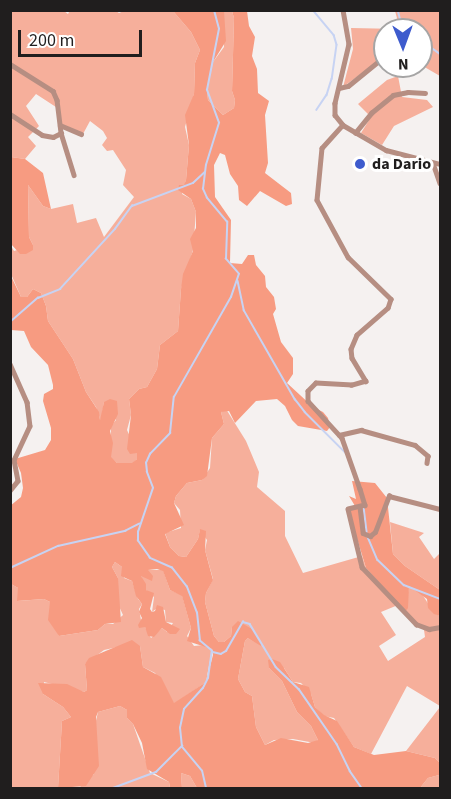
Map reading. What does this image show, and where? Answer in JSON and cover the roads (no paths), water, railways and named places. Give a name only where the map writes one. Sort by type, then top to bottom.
[{"type":"street","points":[[343,10],[349,44],[334,103],[335,115],[343,125],[397,155],[441,164]]},
{"type":"street","points":[[10,64],[53,91],[57,100],[61,133],[74,175]]},
{"type":"street","points":[[339,88],[348,86],[373,66]]},
{"type":"street","points":[[356,133],[371,113],[393,95],[408,92],[424,93]]},
{"type":"street","points":[[10,114],[42,135],[53,137],[61,133]]},
{"type":"street","points":[[60,125],[81,134]]},
{"type":"street","points":[[343,125],[322,148],[317,201],[348,257],[391,298],[388,308],[357,334],[351,349],[352,358],[366,381],[352,385],[316,383],[308,391],[308,401],[339,435],[351,460],[363,506],[361,522],[368,536],[375,532],[389,496],[441,509]]},
{"type":"street","points":[[433,163],[441,183]]},
{"type":"street","points":[[10,364],[27,402],[30,426],[14,460],[18,481],[10,491]]},
{"type":"street","points":[[339,435],[361,430],[415,445],[428,456],[427,463]]},
{"type":"street","points":[[363,506],[348,509],[362,567],[416,624],[429,629],[441,627]]},
{"type":"waterway","points":[[206,788],[202,771],[182,747],[180,728],[184,709],[203,688],[208,678],[212,651],[200,641],[197,613],[187,587],[172,568],[150,558],[138,541],[138,532],[153,488],[146,463],[150,454],[170,433],[174,397],[231,297],[239,274],[226,259],[227,222],[207,198],[203,189],[206,165],[219,123],[207,90],[219,29],[214,10]]},
{"type":"waterway","points":[[313,10],[334,35],[337,45],[332,79],[327,95],[317,110]]},
{"type":"waterway","points":[[398,10],[400,18]]},
{"type":"waterway","points":[[433,49],[440,54]]},
{"type":"waterway","points":[[10,322],[38,298],[60,289],[115,229],[132,206],[193,183],[205,172]]},
{"type":"waterway","points":[[238,281],[244,310],[295,399],[345,452]]},
{"type":"waterway","points":[[364,507],[367,532]]},
{"type":"waterway","points":[[10,568],[58,546],[125,531],[139,524]]},
{"type":"waterway","points":[[368,537],[378,560],[404,585],[440,599]]},
{"type":"waterway","points":[[213,652],[221,654],[226,651],[243,622],[250,624],[276,667],[299,689],[337,744],[350,771],[362,788]]},
{"type":"waterway","points":[[113,788],[156,772],[182,746]]},
{"type":"place","name":"da Dario","points":[[360,164]]}]
